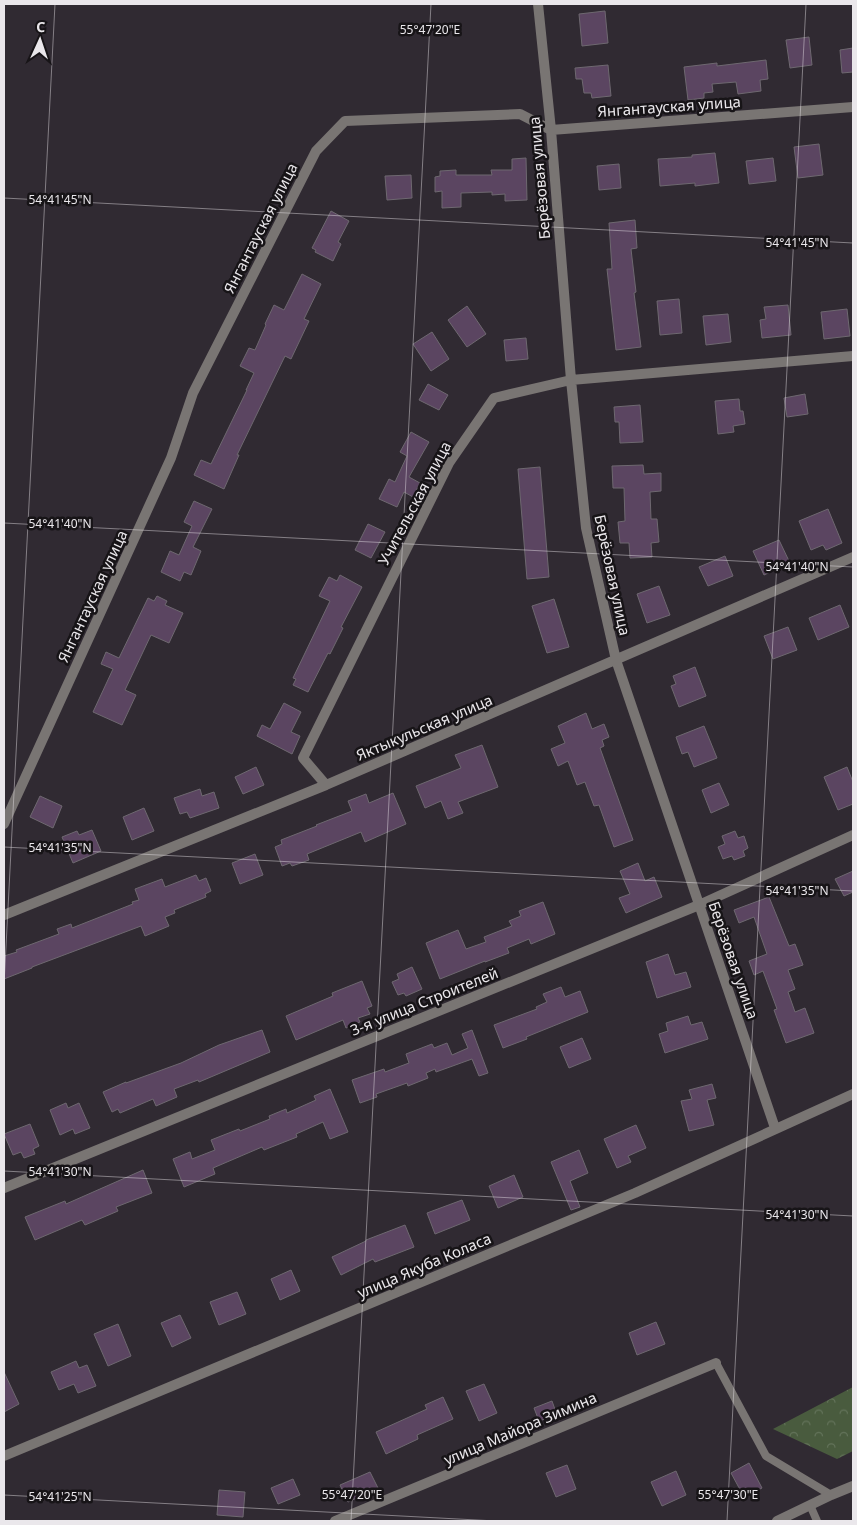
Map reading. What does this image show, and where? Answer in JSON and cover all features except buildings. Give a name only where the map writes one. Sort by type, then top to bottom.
[{"type":"street","name":"Берёзовая улица","points":[[538,4],[586,528],[616,660],[775,1128]]},
{"type":"street","name":"Янгантауская улица","points":[[4,824],[172,458],[193,393],[230,324],[271,237],[316,151],[345,121],[520,114],[550,130],[853,107]]},
{"type":"street","name":"Учительская улица","points":[[326,785],[303,758],[449,463],[494,398],[571,380],[853,356]]},
{"type":"street","name":"Яктыкульская улица","points":[[4,914],[326,785],[853,557]]},
{"type":"street","name":"3-я улица Строителей","points":[[4,1188],[699,905],[853,835]]},
{"type":"street","name":"улица Якуба Коласа","points":[[4,1456],[634,1193],[853,1094]]},
{"type":"street","name":"улица Майора Зимина","points":[[335,1521],[716,1363]]},
{"type":"street","points":[[777,1521],[853,1486]]},
{"type":"lane","points":[[716,1363],[766,1456],[831,1495]]},
{"type":"lane","points":[[810,1505],[817,1521]]},
{"type":"green space","points":[[853,1387],[853,1451],[837,1459],[773,1429]]}]
